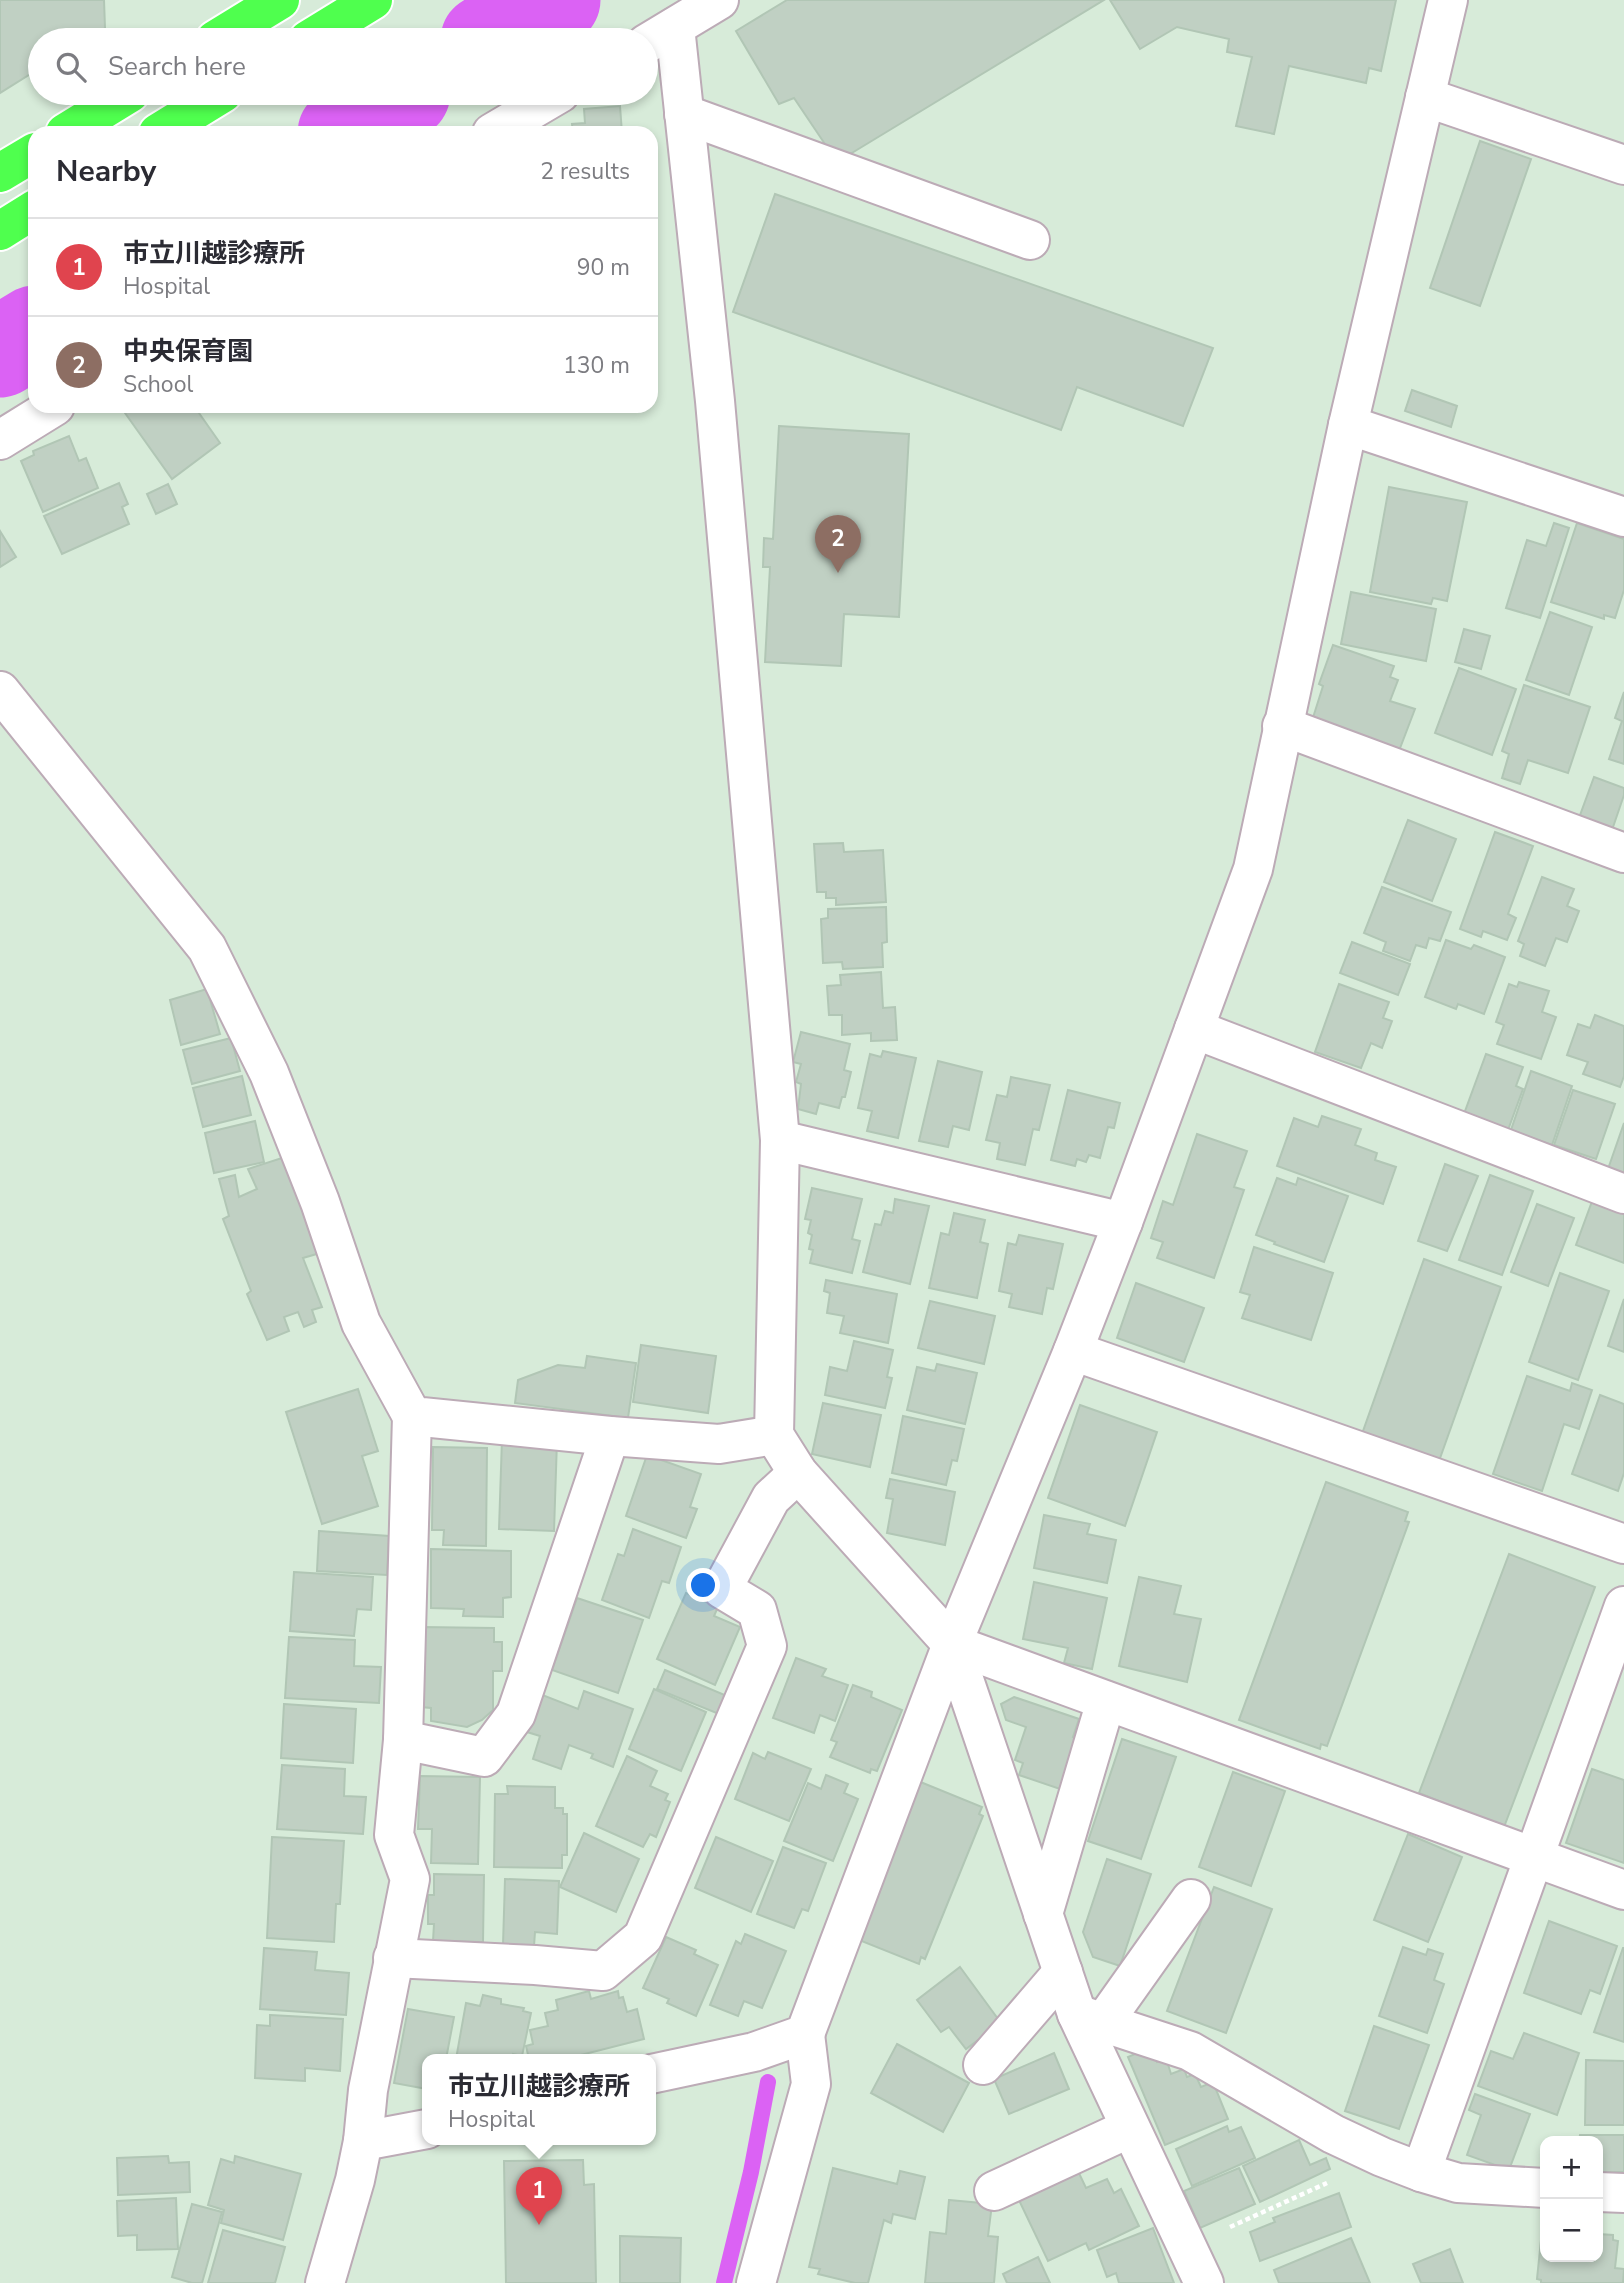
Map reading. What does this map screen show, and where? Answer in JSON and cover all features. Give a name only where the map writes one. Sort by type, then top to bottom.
[{"type":"highway","points":[[234,28],[280,0]]},
{"type":"highway","points":[[328,28],[373,0]]},
{"type":"highway","points":[[76,126],[110,105]]},
{"type":"highway","points":[[169,126],[204,105]]},
{"type":"highway","points":[[0,173],[28,156]]},
{"type":"highway","points":[[0,231],[28,213]]},
{"type":"street","points":[[719,0],[661,36],[684,114],[715,401],[780,1140],[774,1435],[798,1472],[952,1644],[1063,1972],[1090,2018],[1130,2128],[1204,2283]]},
{"type":"street","points":[[756,2283],[810,2084],[804,2034],[952,1644],[1073,1351],[1123,1222],[1253,869],[1348,425],[1448,0]]},
{"type":"street","points":[[1425,97],[1624,165]]},
{"type":"street","points":[[504,126],[540,105]]},
{"type":"street","points":[[684,114],[1030,240]]},
{"type":"street","points":[[0,440],[44,413]]},
{"type":"street","points":[[1348,425],[1624,517]]},
{"type":"street","points":[[0,691],[208,948],[269,1073],[320,1202],[361,1323],[412,1416],[404,1740],[394,1835],[410,1879],[368,2090],[363,2141],[355,2180],[325,2283]]},
{"type":"street","points":[[1282,726],[1624,853]]},
{"type":"street","points":[[1194,1029],[1624,1194]]},
{"type":"street","points":[[780,1140],[1123,1222]]},
{"type":"street","points":[[1073,1351],[1624,1544]]},
{"type":"street","points":[[412,1416],[719,1444],[774,1435]]},
{"type":"street","points":[[404,1740],[484,1757],[516,1714],[610,1436]]},
{"type":"street","points":[[393,1958],[603,1971],[643,1937],[767,1646],[757,1610],[722,1589],[771,1498],[798,1472]]},
{"type":"street","points":[[1421,2172],[1624,1606]]},
{"type":"street","points":[[952,1644],[1624,1890]]},
{"type":"street","points":[[1043,1914],[1106,1701]]},
{"type":"street","points":[[1090,2018],[1191,1899]]},
{"type":"street","points":[[983,2065],[1063,1972]]},
{"type":"street","points":[[1090,2018],[1190,2051],[1332,2134],[1421,2172],[1458,2183],[1540,2188]]},
{"type":"street","points":[[656,2073],[754,2052],[804,2034]]},
{"type":"street","points":[[994,2191],[1130,2128]]},
{"type":"street","points":[[363,2141],[422,2130]]},
{"type":"street","points":[[1603,2192],[1624,2193]]},
{"type":"path","points":[[1188,2247],[1382,2157]]},
{"type":"building","points":[[0,0],[104,0],[105,28],[28,28],[28,76],[0,93]]},
{"type":"building","points":[[787,0],[1104,0],[837,162],[794,98],[779,104],[736,31]]},
{"type":"building","points":[[1110,0],[1396,0],[1381,71],[1369,68],[1366,83],[1289,66],[1274,134],[1236,126],[1252,57],[1227,52],[1229,39],[1177,27],[1140,49]]},
{"type":"building","points":[[620,106],[621,126],[572,126],[585,123],[584,109]]},
{"type":"building","points":[[1480,141],[1531,159],[1480,306],[1430,288]]},
{"type":"building","points":[[775,194],[1213,348],[1183,426],[1077,387],[1061,430],[733,312]]},
{"type":"building","points":[[1412,390],[1457,406],[1451,427],[1405,411]]},
{"type":"building","points":[[125,413],[199,413],[220,443],[172,479]]},
{"type":"building","points":[[779,426],[909,434],[899,617],[844,614],[841,666],[765,662],[770,567],[763,567],[764,538],[773,539]]},
{"type":"building","points":[[69,436],[79,461],[86,458],[98,488],[43,512],[21,461],[34,455],[33,451]]},
{"type":"building","points":[[119,483],[128,504],[122,507],[129,524],[62,554],[44,516]]},
{"type":"building","points":[[168,484],[177,504],[156,514],[147,494]]},
{"type":"building","points":[[1389,487],[1467,502],[1447,601],[1433,598],[1431,604],[1370,592]]},
{"type":"building","points":[[1554,523],[1569,528],[1540,618],[1506,608],[1527,540],[1546,546]]},
{"type":"building","points":[[1577,523],[1624,539],[1624,590],[1615,618],[1604,615],[1604,619],[1551,602]]},
{"type":"building","points":[[0,531],[16,557],[0,567]]},
{"type":"building","points":[[1351,592],[1436,609],[1426,661],[1341,644]]},
{"type":"building","points":[[1550,612],[1592,627],[1569,695],[1526,680]]},
{"type":"building","points":[[1464,629],[1490,636],[1481,669],[1455,662]]},
{"type":"building","points":[[1333,645],[1394,666],[1390,677],[1398,680],[1390,701],[1415,709],[1397,756],[1310,727],[1323,686],[1319,684]]},
{"type":"building","points":[[1459,668],[1516,689],[1492,755],[1435,733]]},
{"type":"building","points":[[1524,685],[1590,707],[1568,773],[1528,760],[1520,784],[1502,778],[1509,754],[1502,751]]},
{"type":"building","points":[[1624,692],[1624,764],[1609,759],[1622,721],[1615,718]]},
{"type":"building","points":[[1594,777],[1624,788],[1612,830],[1579,818]]},
{"type":"building","points":[[1408,820],[1456,839],[1432,901],[1384,882]]},
{"type":"building","points":[[1495,832],[1533,846],[1508,914],[1516,918],[1507,940],[1483,931],[1481,937],[1460,929]]},
{"type":"building","points":[[843,843],[844,852],[883,850],[886,902],[836,905],[836,898],[826,898],[826,892],[817,892],[814,844]]},
{"type":"building","points":[[1542,877],[1574,889],[1567,906],[1579,911],[1567,942],[1556,938],[1545,966],[1520,956],[1524,944],[1518,941]]},
{"type":"building","points":[[1382,887],[1451,912],[1440,941],[1429,938],[1426,948],[1416,945],[1410,961],[1383,951],[1386,942],[1364,933]]},
{"type":"building","points":[[886,907],[887,942],[882,943],[883,967],[843,969],[842,962],[823,963],[821,919],[828,918],[828,909]]},
{"type":"building","points":[[1446,940],[1471,949],[1474,945],[1505,957],[1484,1014],[1458,1004],[1456,1009],[1425,997]]},
{"type":"building","points":[[1352,942],[1410,964],[1398,995],[1340,973]]},
{"type":"building","points":[[881,972],[883,1008],[895,1007],[897,1040],[871,1041],[871,1033],[842,1035],[842,1015],[829,1015],[827,986],[841,985],[840,975]]},
{"type":"building","points":[[1519,982],[1549,991],[1542,1012],[1556,1017],[1541,1059],[1497,1044],[1504,1025],[1496,1022],[1509,984],[1517,987]]},
{"type":"building","points":[[1339,984],[1389,1002],[1383,1018],[1392,1021],[1382,1048],[1371,1043],[1361,1068],[1315,1052]]},
{"type":"building","points":[[207,989],[220,1034],[181,1045],[170,1000]]},
{"type":"building","points":[[1595,1015],[1624,1026],[1624,1076],[1620,1087],[1583,1074],[1588,1062],[1567,1055],[1578,1024],[1590,1028]]},
{"type":"building","points":[[801,1032],[850,1044],[844,1070],[851,1072],[845,1097],[842,1097],[839,1108],[819,1103],[816,1114],[798,1109],[801,1084],[796,1082],[801,1064],[793,1062]]},
{"type":"building","points":[[231,1038],[240,1071],[192,1084],[183,1050]]},
{"type":"building","points":[[883,1051],[916,1058],[898,1138],[867,1131],[872,1111],[858,1108],[870,1054],[881,1057]]},
{"type":"building","points":[[1486,1054],[1523,1067],[1516,1086],[1523,1089],[1508,1130],[1464,1114]]},
{"type":"building","points":[[938,1061],[982,1072],[969,1130],[953,1126],[948,1147],[919,1141]]},
{"type":"building","points":[[1531,1071],[1572,1086],[1552,1145],[1511,1130]]},
{"type":"building","points":[[242,1076],[251,1115],[203,1127],[193,1088]]},
{"type":"building","points":[[1011,1077],[1050,1085],[1039,1130],[1033,1129],[1025,1165],[997,1159],[1000,1143],[986,1140],[997,1095],[1007,1097]]},
{"type":"building","points":[[1068,1090],[1120,1103],[1114,1128],[1108,1127],[1100,1158],[1089,1155],[1086,1162],[1077,1159],[1075,1166],[1051,1160]]},
{"type":"building","points":[[1573,1090],[1615,1104],[1596,1159],[1554,1145]]},
{"type":"building","points":[[1322,1116],[1361,1129],[1355,1145],[1377,1153],[1375,1160],[1396,1167],[1383,1204],[1277,1166],[1294,1118],[1318,1127]]},
{"type":"building","points":[[255,1121],[264,1162],[214,1173],[205,1133]]},
{"type":"building","points":[[1624,1123],[1624,1174],[1608,1169]]},
{"type":"building","points":[[1197,1134],[1247,1151],[1234,1187],[1244,1190],[1214,1278],[1157,1258],[1163,1242],[1151,1238],[1163,1201],[1173,1205]]},
{"type":"building","points":[[285,1157],[320,1253],[303,1258],[322,1307],[312,1310],[316,1322],[304,1327],[298,1312],[284,1317],[289,1331],[267,1340],[247,1294],[251,1291],[223,1219],[229,1216],[219,1179],[235,1175],[239,1197],[257,1189],[248,1169]]},
{"type":"building","points":[[1445,1164],[1478,1176],[1447,1251],[1418,1241]]},
{"type":"building","points":[[1490,1175],[1533,1191],[1502,1275],[1459,1260]]},
{"type":"building","points":[[1277,1178],[1296,1185],[1298,1178],[1348,1196],[1324,1262],[1256,1235]]},
{"type":"building","points":[[812,1188],[862,1199],[852,1239],[860,1241],[852,1273],[810,1263],[812,1235],[808,1233],[811,1220],[805,1219]]},
{"type":"building","points":[[1594,1196],[1624,1206],[1624,1263],[1576,1245]]},
{"type":"building","points":[[895,1199],[929,1206],[910,1284],[863,1272],[875,1224],[881,1225],[885,1211],[893,1213]]},
{"type":"building","points":[[1537,1204],[1574,1218],[1548,1286],[1511,1272]]},
{"type":"building","points":[[954,1213],[985,1220],[980,1242],[988,1244],[977,1298],[929,1288],[941,1233],[949,1235]]},
{"type":"building","points":[[1019,1235],[1063,1244],[1053,1289],[1047,1288],[1042,1314],[1009,1307],[1012,1294],[999,1291],[1008,1243],[1016,1245]]},
{"type":"building","points":[[1254,1247],[1333,1273],[1311,1340],[1242,1318],[1250,1295],[1240,1292]]},
{"type":"building","points":[[1424,1259],[1501,1287],[1439,1461],[1362,1434]]},
{"type":"building","points":[[1560,1273],[1609,1291],[1578,1380],[1529,1362]]},
{"type":"building","points":[[826,1280],[897,1294],[888,1343],[840,1333],[844,1316],[827,1313],[830,1293],[824,1291]]},
{"type":"building","points":[[1136,1283],[1204,1308],[1184,1362],[1117,1338]]},
{"type":"building","points":[[1624,1299],[1624,1352],[1608,1346]]},
{"type":"building","points":[[930,1301],[995,1316],[984,1364],[918,1348]]},
{"type":"building","points":[[854,1341],[893,1350],[887,1377],[892,1378],[885,1408],[825,1395],[830,1367],[847,1371]]},
{"type":"building","points":[[641,1345],[716,1356],[708,1413],[633,1402]]},
{"type":"building","points":[[587,1356],[636,1363],[628,1418],[515,1403],[518,1380],[558,1365],[585,1368]]},
{"type":"building","points":[[937,1364],[977,1373],[965,1424],[907,1410],[917,1367],[935,1371]]},
{"type":"building","points":[[1527,1376],[1570,1391],[1572,1383],[1592,1390],[1579,1429],[1564,1424],[1542,1491],[1493,1474]]},
{"type":"building","points":[[358,1389],[378,1451],[362,1456],[378,1506],[322,1524],[286,1412]]},
{"type":"building","points":[[1600,1395],[1624,1404],[1624,1473],[1618,1491],[1572,1474]]},
{"type":"building","points":[[823,1403],[881,1415],[870,1467],[812,1454]]},
{"type":"building","points":[[1080,1405],[1157,1432],[1125,1526],[1048,1498]]},
{"type":"building","points":[[903,1416],[964,1429],[957,1461],[952,1460],[946,1485],[892,1473]]},
{"type":"building","points":[[502,1439],[557,1440],[554,1531],[499,1529]]},
{"type":"building","points":[[433,1447],[487,1448],[486,1546],[443,1545],[444,1530],[432,1530]]},
{"type":"building","points":[[647,1455],[701,1474],[690,1507],[697,1509],[686,1538],[626,1516]]},
{"type":"building","points":[[890,1479],[955,1492],[945,1545],[887,1533],[893,1499],[886,1498]]},
{"type":"building","points":[[1326,1482],[1408,1512],[1405,1521],[1409,1522],[1327,1746],[1321,1744],[1320,1749],[1239,1720]]},
{"type":"building","points":[[1044,1515],[1090,1524],[1087,1534],[1116,1540],[1107,1583],[1034,1568]]},
{"type":"building","points":[[633,1529],[681,1547],[669,1583],[662,1581],[649,1618],[602,1600],[618,1554],[624,1556]]},
{"type":"building","points":[[319,1531],[389,1536],[387,1575],[317,1571]]},
{"type":"building","points":[[431,1549],[511,1551],[511,1597],[503,1598],[503,1617],[463,1616],[464,1609],[431,1608]]},
{"type":"building","points":[[1509,1554],[1595,1587],[1504,1827],[1419,1793]]},
{"type":"building","points":[[294,1572],[373,1577],[371,1610],[357,1609],[354,1636],[290,1631]]},
{"type":"building","points":[[1139,1577],[1181,1586],[1174,1614],[1201,1619],[1187,1682],[1119,1666]]},
{"type":"building","points":[[1034,1582],[1107,1598],[1092,1669],[1064,1663],[1068,1648],[1023,1639]]},
{"type":"building","points":[[686,1593],[718,1607],[714,1616],[740,1627],[715,1685],[657,1659]]},
{"type":"building","points":[[577,1598],[643,1620],[618,1693],[552,1670]]},
{"type":"building","points":[[422,1627],[494,1628],[494,1642],[502,1642],[502,1671],[493,1671],[493,1710],[482,1720],[467,1727],[431,1721],[431,1708],[421,1707]]},
{"type":"building","points":[[289,1637],[355,1640],[354,1666],[381,1667],[379,1703],[285,1698]]},
{"type":"building","points":[[796,1658],[826,1669],[822,1676],[848,1685],[835,1721],[820,1715],[814,1733],[773,1718]]},
{"type":"building","points":[[665,1670],[727,1696],[719,1714],[657,1689]]},
{"type":"building","points":[[853,1685],[872,1692],[871,1697],[902,1710],[877,1771],[871,1769],[870,1773],[830,1757],[837,1742],[831,1740]]},
{"type":"building","points":[[654,1689],[706,1712],[681,1771],[629,1749]]},
{"type":"building","points":[[584,1691],[633,1709],[613,1767],[591,1758],[593,1754],[569,1745],[561,1769],[533,1759],[540,1736],[527,1732],[540,1694],[578,1709]]},
{"type":"building","points":[[1014,1697],[1079,1719],[1073,1737],[1084,1740],[1066,1791],[1019,1775],[1023,1763],[1015,1760],[1026,1727],[1006,1720],[1001,1704]]},
{"type":"building","points":[[284,1704],[356,1709],[353,1763],[281,1758]]},
{"type":"building","points":[[1122,1739],[1176,1757],[1141,1859],[1088,1841]]},
{"type":"building","points":[[768,1752],[811,1769],[789,1821],[735,1799],[753,1753],[765,1759]]},
{"type":"building","points":[[627,1756],[657,1771],[650,1786],[668,1794],[665,1800],[670,1802],[656,1837],[650,1834],[643,1847],[596,1826]]},
{"type":"building","points":[[282,1765],[345,1769],[344,1796],[366,1797],[363,1834],[277,1829]]},
{"type":"building","points":[[1592,1769],[1624,1780],[1624,1863],[1566,1843]]},
{"type":"building","points":[[1233,1772],[1285,1791],[1251,1886],[1199,1867]]},
{"type":"building","points":[[826,1775],[848,1784],[844,1793],[858,1799],[833,1861],[784,1841],[808,1783],[821,1789]]},
{"type":"building","points":[[420,1776],[480,1777],[478,1864],[431,1863],[432,1829],[418,1829]]},
{"type":"building","points":[[918,1781],[982,1807],[979,1814],[983,1816],[925,1959],[921,1957],[919,1964],[854,1938]]},
{"type":"building","points":[[507,1786],[555,1787],[555,1808],[563,1808],[563,1814],[567,1814],[567,1855],[562,1855],[562,1868],[494,1867],[495,1794],[508,1794]]},
{"type":"building","points":[[584,1833],[639,1859],[616,1912],[560,1887]]},
{"type":"building","points":[[1408,1834],[1462,1857],[1428,1942],[1374,1920]]},
{"type":"building","points":[[272,1837],[344,1841],[340,1904],[336,1904],[334,1942],[267,1938]]},
{"type":"building","points":[[716,1837],[773,1861],[751,1912],[695,1888]]},
{"type":"building","points":[[783,1847],[826,1863],[808,1911],[802,1909],[794,1928],[757,1914]]},
{"type":"building","points":[[1107,1859],[1151,1874],[1120,1966],[1093,1957],[1083,1932]]},
{"type":"building","points":[[434,1874],[484,1875],[483,1942],[433,1941],[434,1924],[428,1924],[428,1895],[434,1895]]},
{"type":"building","points":[[505,1879],[559,1881],[557,1934],[535,1932],[534,1946],[503,1945]]},
{"type":"building","points":[[1214,1887],[1272,1909],[1226,2033],[1167,2011]]},
{"type":"building","points":[[1549,1921],[1617,1946],[1600,1994],[1590,1990],[1581,2014],[1524,1993]]},
{"type":"building","points":[[745,1934],[786,1951],[762,2008],[744,2001],[738,2016],[710,2005],[736,1941],[741,1944]]},
{"type":"building","points":[[666,1937],[696,1950],[694,1954],[718,1965],[696,2016],[667,2003],[669,1999],[643,1988]]},
{"type":"building","points":[[1403,1947],[1426,1955],[1428,1949],[1443,1954],[1434,1980],[1444,1984],[1427,2033],[1379,2016]]},
{"type":"building","points":[[264,1948],[317,1952],[315,1970],[349,1973],[346,2015],[260,2009]]},
{"type":"building","points":[[1624,1948],[1624,2042],[1594,2032]]},
{"type":"building","points":[[960,1967],[1001,2023],[966,2049],[949,2027],[941,2032],[917,2000]]},
{"type":"building","points":[[589,1991],[591,1999],[618,1991],[619,1998],[623,1997],[627,2012],[637,2009],[644,2039],[585,2054],[528,2054],[526,2046],[533,2044],[530,2030],[548,2026],[545,2013],[558,2010],[556,2000]]},
{"type":"building","points":[[483,1995],[501,1999],[501,2004],[524,2008],[523,2011],[531,2013],[522,2054],[457,2054],[466,2003],[480,2006]]},
{"type":"building","points":[[408,2009],[454,2017],[447,2054],[422,2054],[422,2088],[394,2083]]},
{"type":"building","points":[[270,2015],[343,2019],[340,2071],[305,2068],[305,2081],[255,2078],[257,2025],[270,2026]]},
{"type":"building","points":[[1374,2026],[1429,2045],[1399,2129],[1345,2111]]},
{"type":"building","points":[[1524,2033],[1579,2053],[1557,2115],[1478,2086],[1491,2051],[1513,2059]]},
{"type":"building","points":[[897,2044],[969,2083],[943,2132],[871,2093]]},
{"type":"building","points":[[1151,2047],[1157,2062],[1166,2058],[1171,2074],[1184,2069],[1187,2077],[1195,2074],[1201,2087],[1213,2082],[1228,2119],[1165,2145],[1128,2057]]},
{"type":"building","points":[[1054,2053],[1069,2089],[1009,2114],[994,2079]]},
{"type":"building","points":[[1586,2060],[1624,2061],[1624,2125],[1585,2125]]},
{"type":"building","points":[[1475,2094],[1530,2114],[1509,2170],[1467,2155],[1481,2115],[1469,2110]]},
{"type":"building","points":[[1227,2126],[1229,2132],[1241,2127],[1255,2158],[1192,2186],[1176,2149]]},
{"type":"building","points":[[1624,2135],[1624,2172],[1603,2172],[1603,2136],[1580,2136]]},
{"type":"building","points":[[1299,2140],[1310,2165],[1326,2158],[1330,2169],[1260,2202],[1243,2166]]},
{"type":"building","points":[[168,2156],[169,2163],[189,2162],[190,2192],[118,2195],[117,2158]]},
{"type":"building","points":[[235,2156],[301,2174],[283,2240],[221,2223],[224,2210],[208,2205],[221,2159],[234,2163]]},
{"type":"building","points":[[583,2160],[584,2185],[594,2184],[596,2283],[506,2283],[504,2161]]},
{"type":"building","points":[[833,2168],[897,2184],[900,2171],[925,2177],[915,2219],[893,2214],[891,2223],[884,2220],[868,2283],[855,2283],[818,2274],[820,2269],[809,2267]]},
{"type":"building","points":[[1239,2168],[1255,2204],[1200,2228],[1184,2191]]},
{"type":"building","points":[[1077,2169],[1086,2188],[1107,2179],[1114,2193],[1121,2189],[1139,2226],[1089,2250],[1086,2243],[1048,2261],[1017,2196]]},
{"type":"building","points":[[1339,2193],[1351,2227],[1260,2261],[1250,2232],[1275,2222],[1273,2218]]},
{"type":"building","points":[[176,2198],[178,2249],[137,2250],[137,2235],[118,2236],[117,2201]]},
{"type":"building","points":[[949,2200],[992,2204],[988,2236],[998,2237],[994,2283],[925,2283],[930,2232],[946,2234]]},
{"type":"building","points":[[192,2204],[222,2212],[202,2283],[172,2277]]},
{"type":"building","points":[[1153,2228],[1174,2283],[1119,2283],[1116,2273],[1107,2277],[1097,2250]]},
{"type":"building","points":[[223,2230],[285,2247],[275,2283],[208,2283]]},
{"type":"building","points":[[1603,2234],[1613,2235],[1613,2240],[1618,2241],[1615,2268],[1624,2269],[1623,2283],[1541,2283],[1541,2280],[1537,2279],[1540,2250],[1540,2262],[1603,2262]]},
{"type":"building","points":[[620,2236],[681,2238],[680,2283],[620,2283]]},
{"type":"building","points":[[1351,2238],[1370,2283],[1279,2283],[1274,2270]]},
{"type":"building","points":[[1450,2249],[1463,2283],[1421,2283],[1413,2264]]},
{"type":"building","points":[[1038,2257],[1050,2283],[1007,2283],[1003,2274]]},
{"type":"waterway","points":[[507,28],[555,0]]},
{"type":"waterway","points":[[354,126],[386,105]]},
{"type":"waterway","points":[[0,352],[28,335]]},
{"type":"waterway","points":[[724,2283],[751,2172],[768,2082]]},
{"type":"place","name":"中央保育園","points":[[838,573]]},
{"type":"place","name":"市立川越診療所","points":[[539,2225]]}]
